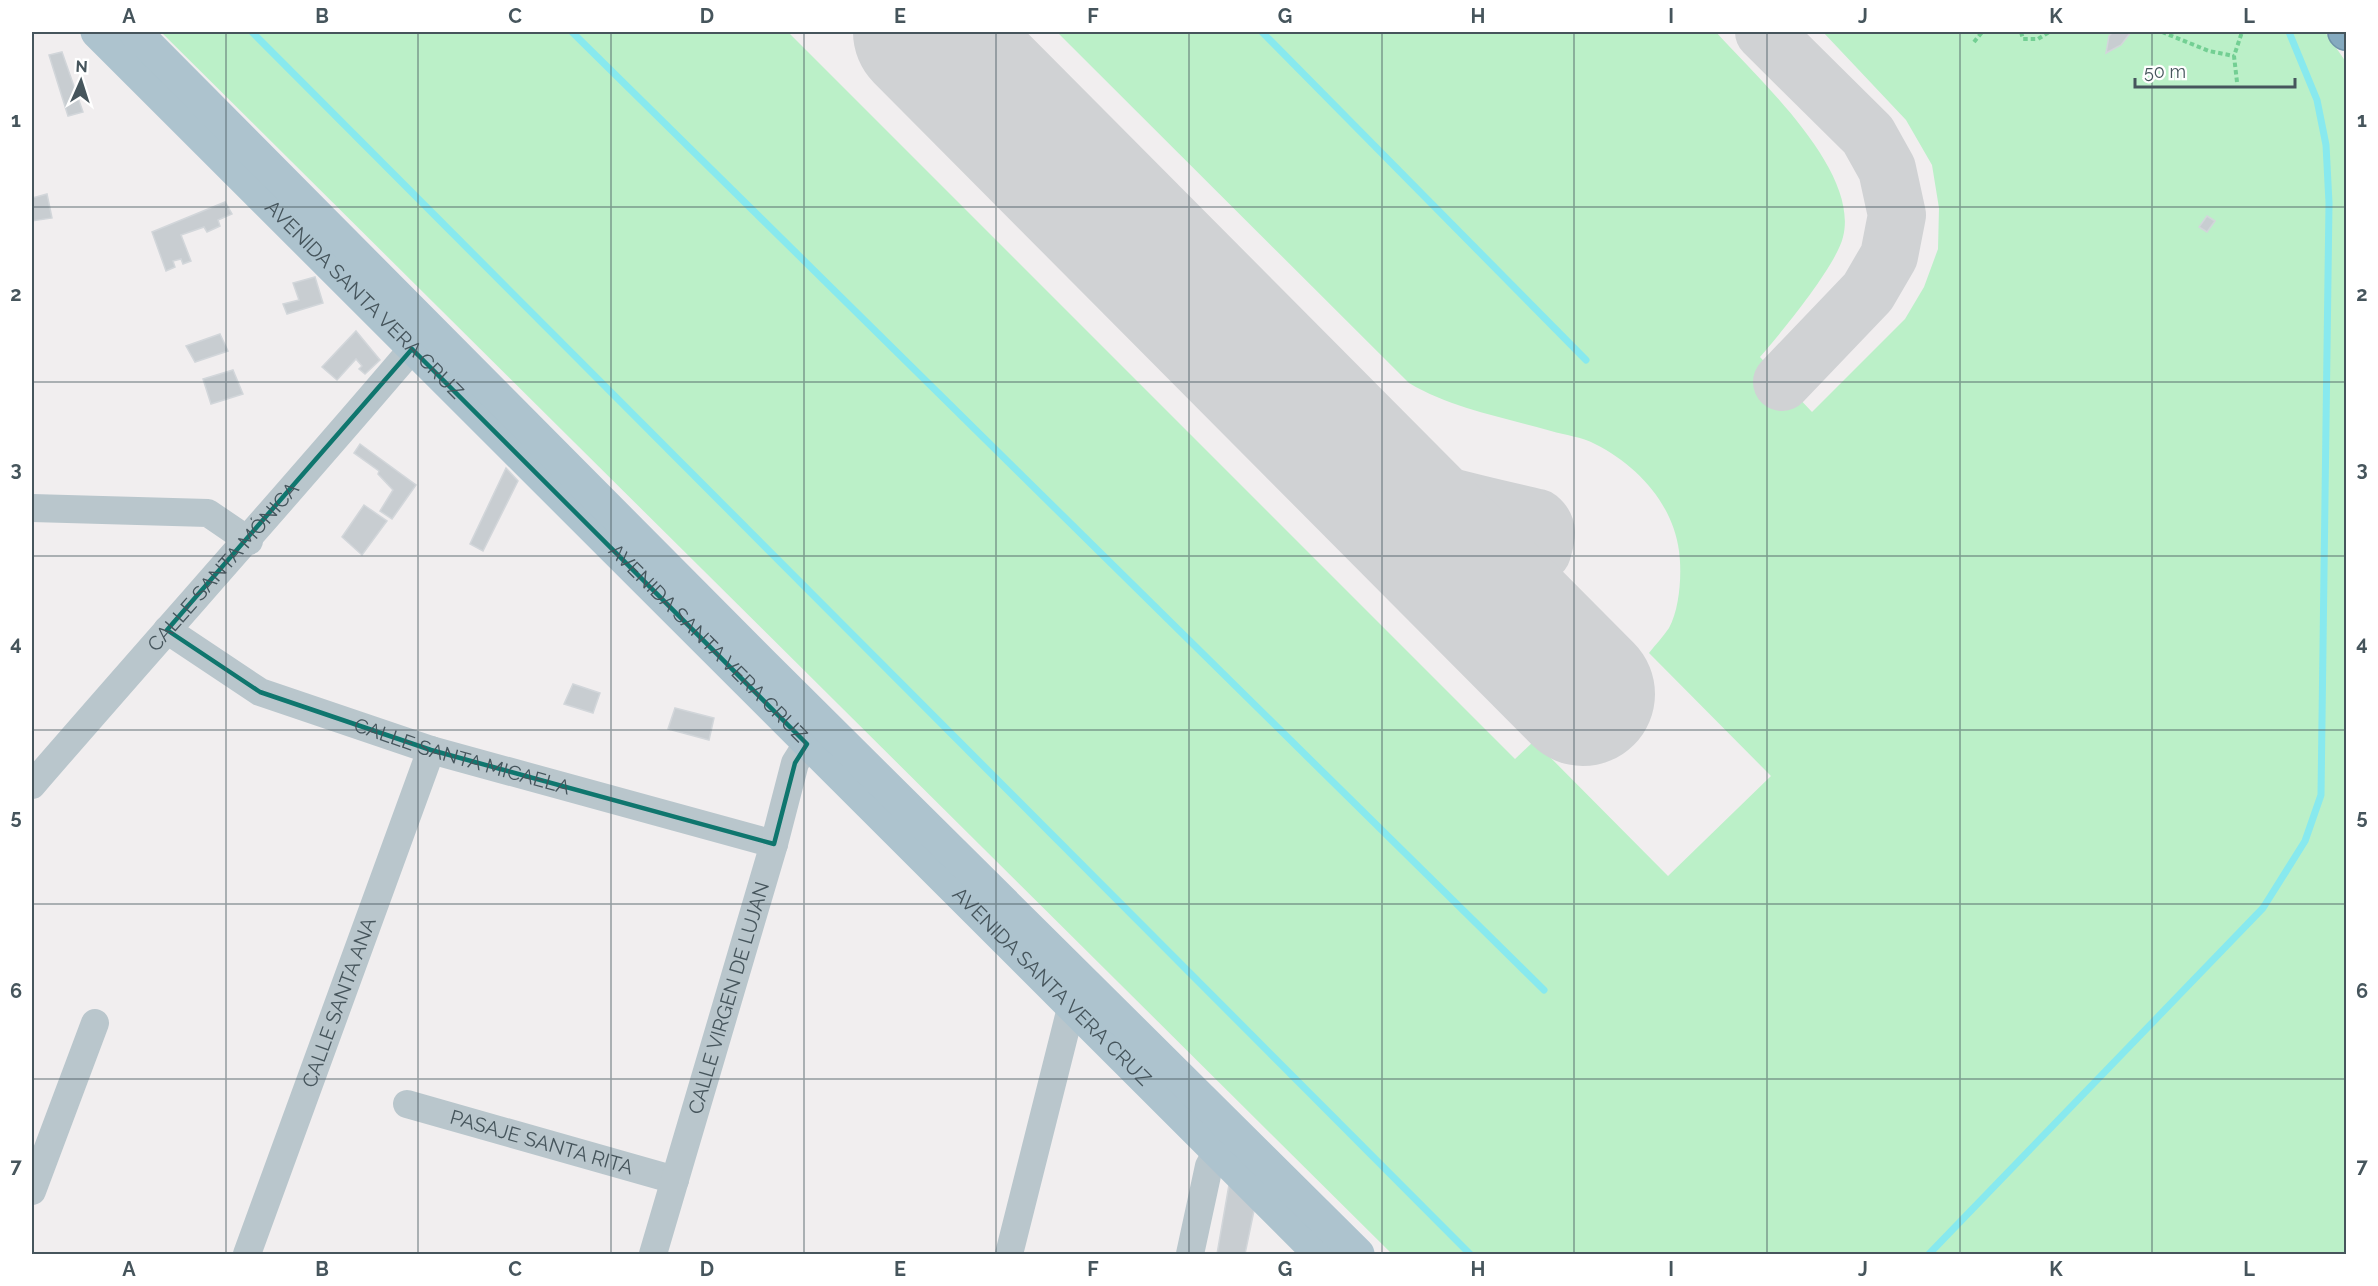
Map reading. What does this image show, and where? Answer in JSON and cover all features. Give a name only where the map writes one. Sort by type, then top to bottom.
[{"type":"main road","name":"AVENIDA SANTA VERA CRUZ","points":[[97,32],[1071,1008],[1320,1254]]},
{"type":"main road","name":"AVENIDA SANTA VERA CRUZ","points":[[135,32],[764,664],[1358,1254]]},
{"type":"street","name":"CALLE SANTA MÓNICA","points":[[32,785],[167,630],[249,541],[412,349]]},
{"type":"street","points":[[32,508],[208,513],[249,541]]},
{"type":"street","name":"CALLE SANTA MICAELA","points":[[167,630],[260,692],[431,750],[774,844]]},
{"type":"street","name":"CALLE VIRGEN DE LUJAN","points":[[652,1254],[774,844],[795,762],[807,744]]},
{"type":"street","name":"CALLE SANTA ANA","points":[[247,1254],[431,750]]},
{"type":"street","points":[[1009,1254],[1071,1008]]},
{"type":"street","points":[[32,1191],[95,1023]]},
{"type":"street","name":"PASAJE SANTA RITA","points":[[407,1104],[675,1180]]},
{"type":"street","points":[[1190,1254],[1209,1166],[1217,1151]]},
{"type":"path","points":[[1974,42],[1982,32]]},
{"type":"path","points":[[2020,32],[2023,39],[2038,39],[2049,32]]},
{"type":"path","points":[[2162,32],[2209,51],[2234,56]]},
{"type":"path","points":[[2237,82],[2234,56],[2242,32]]},
{"type":"highlighted area","points":[[412,349],[807,744],[795,763],[774,844],[431,750],[260,692],[167,630]]},
{"type":"green space","points":[[161,32],[788,32],[1515,759],[1534,741],[1668,876],[1771,776],[1649,653],[1673,620],[1679,590],[1679,551],[1669,517],[1661,502],[1625,463],[1590,442],[1461,406],[1409,383],[1057,32],[1716,32],[1802,127],[1836,183],[1844,211],[1843,237],[1830,265],[1807,299],[1760,357],[1812,412],[1905,319],[1924,287],[1938,249],[1939,208],[1932,165],[1906,120],[1823,32],[2325,32],[2346,62],[2346,1254],[1392,1254]]},
{"type":"building","points":[[2113,32],[2131,32],[2121,45],[2106,53],[2109,36]]},
{"type":"building","points":[[62,52],[83,112],[68,116],[49,55]]},
{"type":"building","points":[[47,194],[52,218],[32,221],[32,198]]},
{"type":"building","points":[[225,202],[232,214],[218,220],[220,226],[207,232],[204,227],[181,235],[191,261],[183,264],[181,259],[173,261],[175,267],[166,271],[152,232]]},
{"type":"building","points":[[2207,216],[2215,221],[2207,232],[2199,227]]},
{"type":"building","points":[[315,277],[323,303],[287,314],[283,304],[299,300],[293,283]]},
{"type":"building","points":[[356,331],[380,360],[365,374],[359,369],[362,366],[356,359],[337,380],[322,367]]},
{"type":"building","points":[[220,334],[228,351],[195,362],[186,346]]},
{"type":"building","points":[[233,370],[243,394],[211,404],[203,379]]},
{"type":"building","points":[[360,444],[416,485],[392,519],[380,511],[393,490],[378,474],[379,471],[354,453]]},
{"type":"building","points":[[506,468],[518,481],[483,551],[470,544]]},
{"type":"building","points":[[364,505],[387,521],[362,555],[342,537]]},
{"type":"building","points":[[573,684],[600,693],[593,713],[564,704]]},
{"type":"building","points":[[675,708],[714,718],[709,740],[668,729]]},
{"type":"building","points":[[1230,1179],[1256,1201],[1245,1254],[1217,1254]]},
{"type":"waterway","points":[[252,32],[1470,1254]]},
{"type":"waterway","points":[[572,32],[1544,990]]},
{"type":"waterway","points":[[1262,32],[1586,360]]},
{"type":"waterway","points":[[1929,1254],[2263,908],[2305,841],[2321,795],[2329,203],[2326,145],[2317,100],[2289,32]]},
{"type":"taxiway","points":[[1764,32],[1868,135],[1887,169],[1897,215],[1889,256],[1868,292],[1782,382]]},
{"type":"taxiway","points":[[1353,462],[1421,489],[1538,518],[1546,529],[1542,552]]},
{"type":"runway","points":[[925,32],[1583,694]]}]
